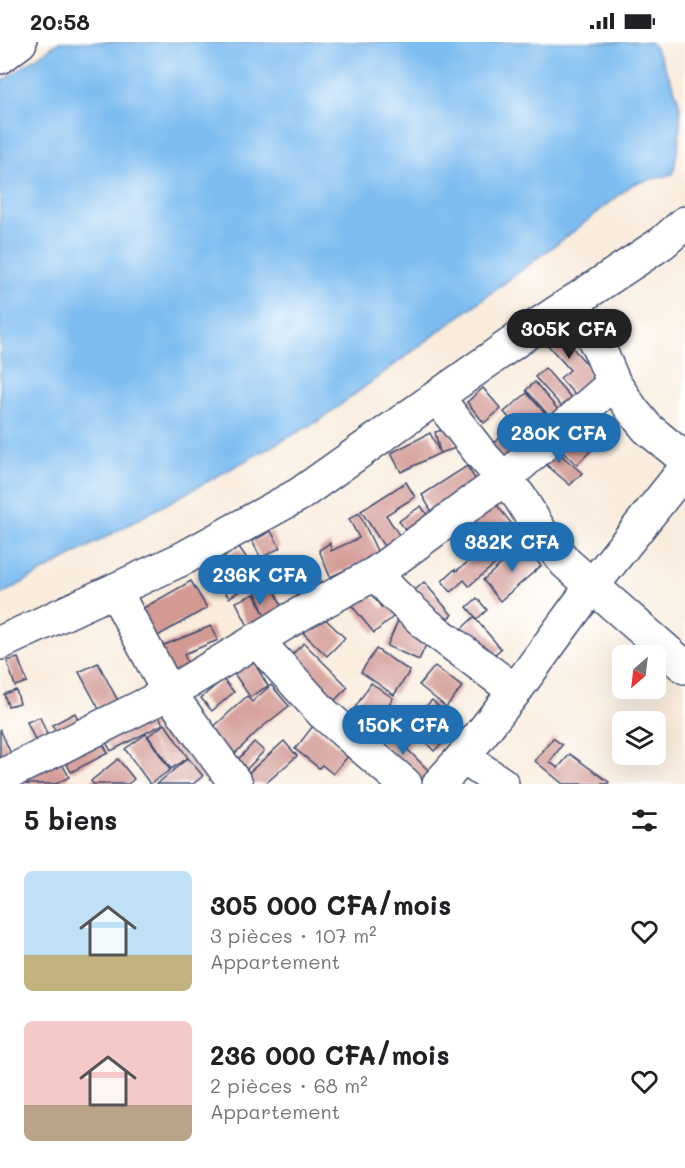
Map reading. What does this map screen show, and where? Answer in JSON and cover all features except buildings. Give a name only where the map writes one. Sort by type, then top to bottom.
[{"type":"street","points":[[0,57],[20,42]]},
{"type":"street","points":[[0,643],[184,558],[300,494],[573,302],[662,243],[685,223]]},
{"type":"street","points":[[573,302],[599,348],[614,383],[646,428],[685,459]]},
{"type":"street","points":[[11,778],[170,693],[256,640],[376,573],[504,479],[614,383]]},
{"type":"street","points":[[437,397],[470,440],[519,496],[542,534],[566,563],[685,667]]},
{"type":"street","points":[[440,784],[515,691],[592,586],[685,469]]},
{"type":"street","points":[[376,573],[426,624],[515,691]]},
{"type":"street","points":[[115,591],[170,693],[236,784]]},
{"type":"street","points":[[256,640],[323,713],[405,784]]},
{"type":"street","points":[[463,757],[502,784]]},
{"type":"water","points":[[59,42],[651,42],[667,71],[679,103],[680,129],[673,174],[633,184],[578,228],[320,420],[0,595],[0,83]]}]
